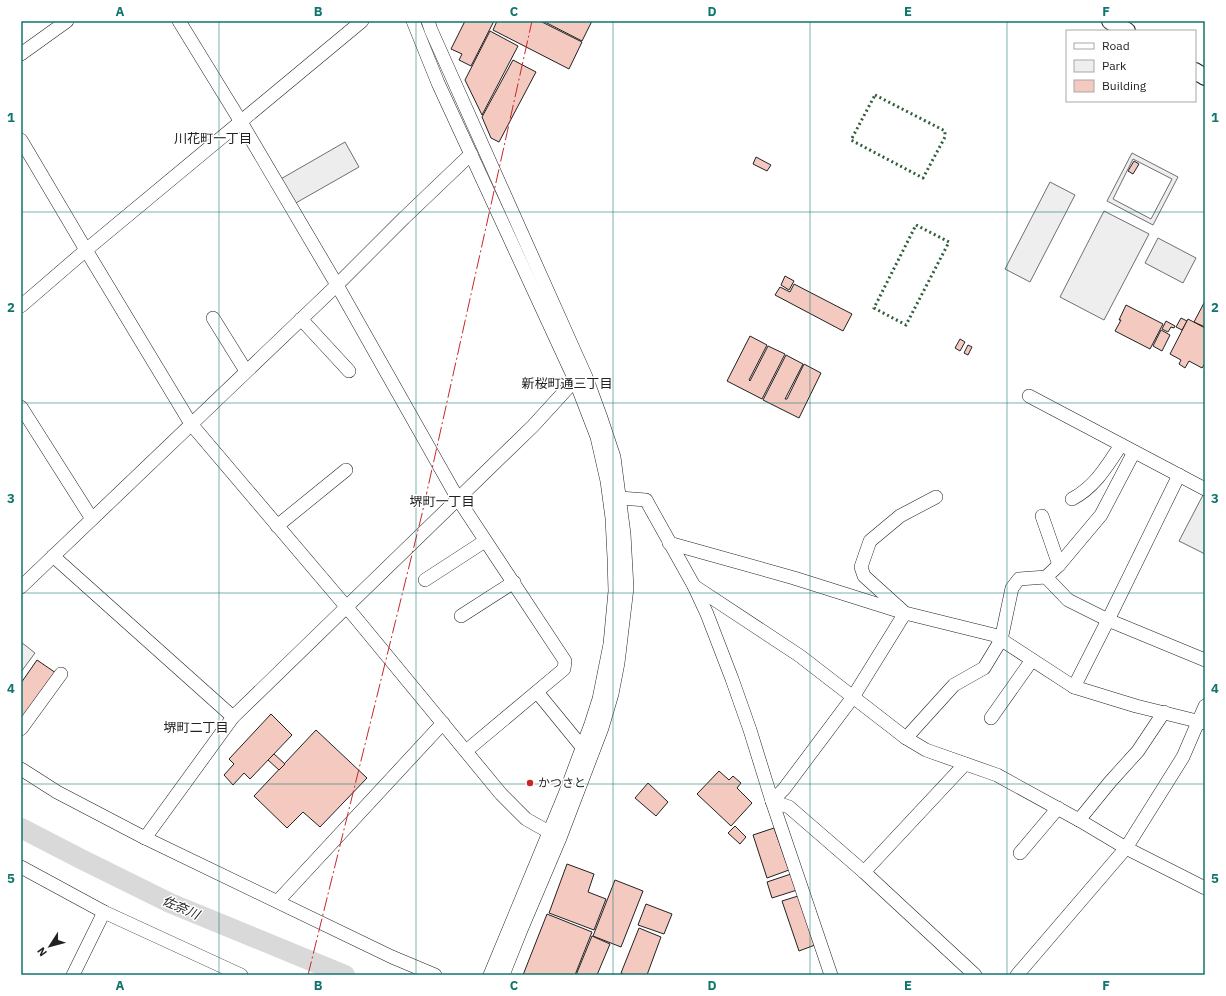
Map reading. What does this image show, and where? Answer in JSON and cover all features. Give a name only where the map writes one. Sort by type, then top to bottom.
[{"type":"main road","points":[[1110,21],[1125,30]]},
{"type":"main road","points":[[1196,72],[1205,77]]},
{"type":"street","points":[[21,54],[67,21]]},
{"type":"street","points":[[179,21],[241,122],[337,285],[458,499],[565,661],[564,669],[466,751]]},
{"type":"street","points":[[21,306],[86,250],[362,21]]},
{"type":"street","points":[[412,21],[438,83],[575,380],[597,437],[607,481],[614,558],[615,591],[610,644],[599,699],[521,930],[503,975]]},
{"type":"street","points":[[428,21],[586,377],[614,457],[624,534],[627,588],[618,663],[612,694],[602,728],[490,975]]},
{"type":"street","points":[[21,140],[191,424],[501,794],[526,819],[554,835]]},
{"type":"street","points":[[21,587],[472,154]]},
{"type":"street","points":[[213,318],[246,371]]},
{"type":"street","points":[[301,319],[349,371]]},
{"type":"street","points":[[145,838],[233,717],[533,426],[575,380]]},
{"type":"street","points":[[1029,396],[1205,489]]},
{"type":"street","points":[[21,407],[92,519]]},
{"type":"street","points":[[1072,499],[1082,493],[1104,471],[1121,445]]},
{"type":"street","points":[[906,738],[954,685],[984,668],[1002,640],[1012,588],[1018,579],[1046,577],[1059,564],[1101,515],[1134,452]]},
{"type":"street","points":[[277,526],[346,470]]},
{"type":"street","points":[[1074,687],[1179,476]]},
{"type":"street","points":[[905,613],[864,576],[861,567],[870,541],[900,516],[936,497]]},
{"type":"street","points":[[620,498],[646,500],[694,586],[707,614],[750,730],[772,801],[831,975]]},
{"type":"street","points":[[1042,516],[1059,564]]},
{"type":"street","points":[[425,580],[485,541]]},
{"type":"street","points":[[669,543],[794,578],[905,613],[994,635],[1074,687],[1136,706],[1202,721]]},
{"type":"street","points":[[53,556],[233,717]]},
{"type":"street","points":[[1046,577],[1068,600],[1108,620],[1205,660]]},
{"type":"street","points":[[461,616],[514,582]]},
{"type":"street","points":[[694,586],[800,656],[906,738],[926,750],[997,775],[1058,808],[1126,848],[1205,888]]},
{"type":"street","points":[[772,801],[784,789],[853,697],[905,613]]},
{"type":"street","points":[[991,718],[1032,660]]},
{"type":"street","points":[[21,729],[61,674]]},
{"type":"street","points":[[537,692],[582,747]]},
{"type":"street","points":[[1017,975],[1126,848],[1183,757],[1202,721],[1205,706]]},
{"type":"street","points":[[1079,820],[1138,751],[1164,712]]},
{"type":"street","points":[[278,901],[443,723]]},
{"type":"street","points":[[864,872],[965,764]]},
{"type":"street","points":[[21,769],[57,792],[145,838],[392,957],[435,975]]},
{"type":"street","points":[[772,801],[789,807],[864,872],[975,975]]},
{"type":"street","points":[[1020,853],[1058,808]]},
{"type":"street","points":[[21,867],[104,912],[241,975]]},
{"type":"street","points":[[72,975],[104,912]]},
{"type":"green space","points":[[1132,153],[1178,177],[1153,225],[1107,201]],"holes":[[[1133,159],[1172,179],[1151,219],[1113,199]]]},
{"type":"green space","points":[[1050,182],[1075,195],[1030,282],[1005,269]]},
{"type":"green space","points":[[1104,211],[1149,234],[1104,320],[1060,297]]},
{"type":"green space","points":[[1203,495],[1205,496],[1205,554],[1179,541]]},
{"type":"green space","points":[[21,642],[35,653],[21,672]]},
{"type":"shaded area","points":[[345,142],[359,167],[294,204],[279,180]]},
{"type":"shaded area","points":[[1158,238],[1196,258],[1183,283],[1145,263]]},
{"type":"building","points":[[465,21],[494,21],[471,66],[459,60],[462,54],[451,49]]},
{"type":"building","points":[[497,21],[540,21],[582,42],[569,69],[493,30]]},
{"type":"building","points":[[543,21],[592,21],[582,41]]},
{"type":"building","points":[[490,31],[518,46],[482,115],[465,80]]},
{"type":"building","points":[[513,60],[536,72],[499,142],[491,138],[482,117]]},
{"type":"building","points":[[756,157],[771,165],[767,171],[753,164]]},
{"type":"building","points":[[1134,161],[1139,164],[1133,174],[1128,171]]},
{"type":"building","points":[[785,276],[794,281],[789,290],[781,285]]},
{"type":"building","points":[[794,284],[852,314],[843,331],[775,295],[780,287],[790,292]]},
{"type":"building","points":[[1205,301],[1205,327],[1194,322]]},
{"type":"building","points":[[1126,305],[1163,324],[1150,349],[1115,331],[1121,320],[1119,320]]},
{"type":"building","points":[[1181,318],[1187,321],[1182,330],[1176,327]]},
{"type":"building","points":[[1188,319],[1205,328],[1205,363],[1202,368],[1189,361],[1185,368],[1179,364],[1181,360],[1170,354]]},
{"type":"building","points":[[1166,321],[1175,326],[1174,328],[1171,327],[1168,332],[1162,329]]},
{"type":"building","points":[[1161,330],[1170,335],[1162,351],[1153,346]]},
{"type":"building","points":[[750,336],[767,345],[749,380],[750,381],[768,346],[785,354],[762,399],[727,381]]},
{"type":"building","points":[[960,339],[965,342],[960,351],[955,348]]},
{"type":"building","points":[[968,345],[972,347],[968,355],[964,353]]},
{"type":"building","points":[[786,355],[803,364],[785,399],[787,399],[804,364],[821,373],[799,418],[763,400]]},
{"type":"building","points":[[37,660],[56,673],[21,722],[21,683]]},
{"type":"building","points":[[271,714],[292,735],[250,779],[244,773],[233,785],[224,775],[234,764],[229,759]]},
{"type":"building","points":[[316,730],[367,778],[320,827],[303,812],[287,828],[254,796]]},
{"type":"building","points":[[274,754],[285,764],[279,770],[268,760]]},
{"type":"building","points":[[719,771],[729,780],[733,776],[741,783],[737,788],[752,803],[731,826],[697,794]]},
{"type":"building","points":[[648,783],[668,802],[656,816],[635,798]]},
{"type":"building","points":[[735,826],[746,837],[740,844],[728,833]]},
{"type":"building","points":[[774,828],[789,870],[767,878],[753,835]]},
{"type":"building","points":[[567,864],[594,874],[588,892],[606,899],[594,930],[549,913]]},
{"type":"building","points":[[791,874],[797,890],[772,898],[767,882]]},
{"type":"building","points":[[615,880],[643,891],[621,947],[593,936]]},
{"type":"building","points":[[798,896],[815,945],[799,951],[782,901]]},
{"type":"building","points":[[646,904],[672,914],[664,934],[638,925]]},
{"type":"building","points":[[547,914],[592,932],[575,975],[523,975]]},
{"type":"building","points":[[639,928],[661,937],[647,975],[625,975],[621,973]]},
{"type":"building","points":[[592,936],[610,944],[597,975],[576,975]]},
{"type":"waterway","name":"佐奈川","points":[[21,828],[170,903],[345,975]]},
{"type":"hedge","points":[[875,95],[945,131],[945,137],[923,178],[851,140],[875,95]]},
{"type":"hedge","points":[[916,225],[949,242],[906,325],[874,308],[916,225]]},
{"type":"power","points":[[308,975],[422,514],[532,21]]},
{"type":"place","name":"かつさと","points":[[530,783]]},
{"type":"district","name":"川花町一丁目","points":[[213,138]]},
{"type":"district","name":"新桜町通三丁目","points":[[567,383]]},
{"type":"district","name":"堺町一丁目","points":[[442,501]]},
{"type":"district","name":"堺町二丁目","points":[[196,727]]}]
